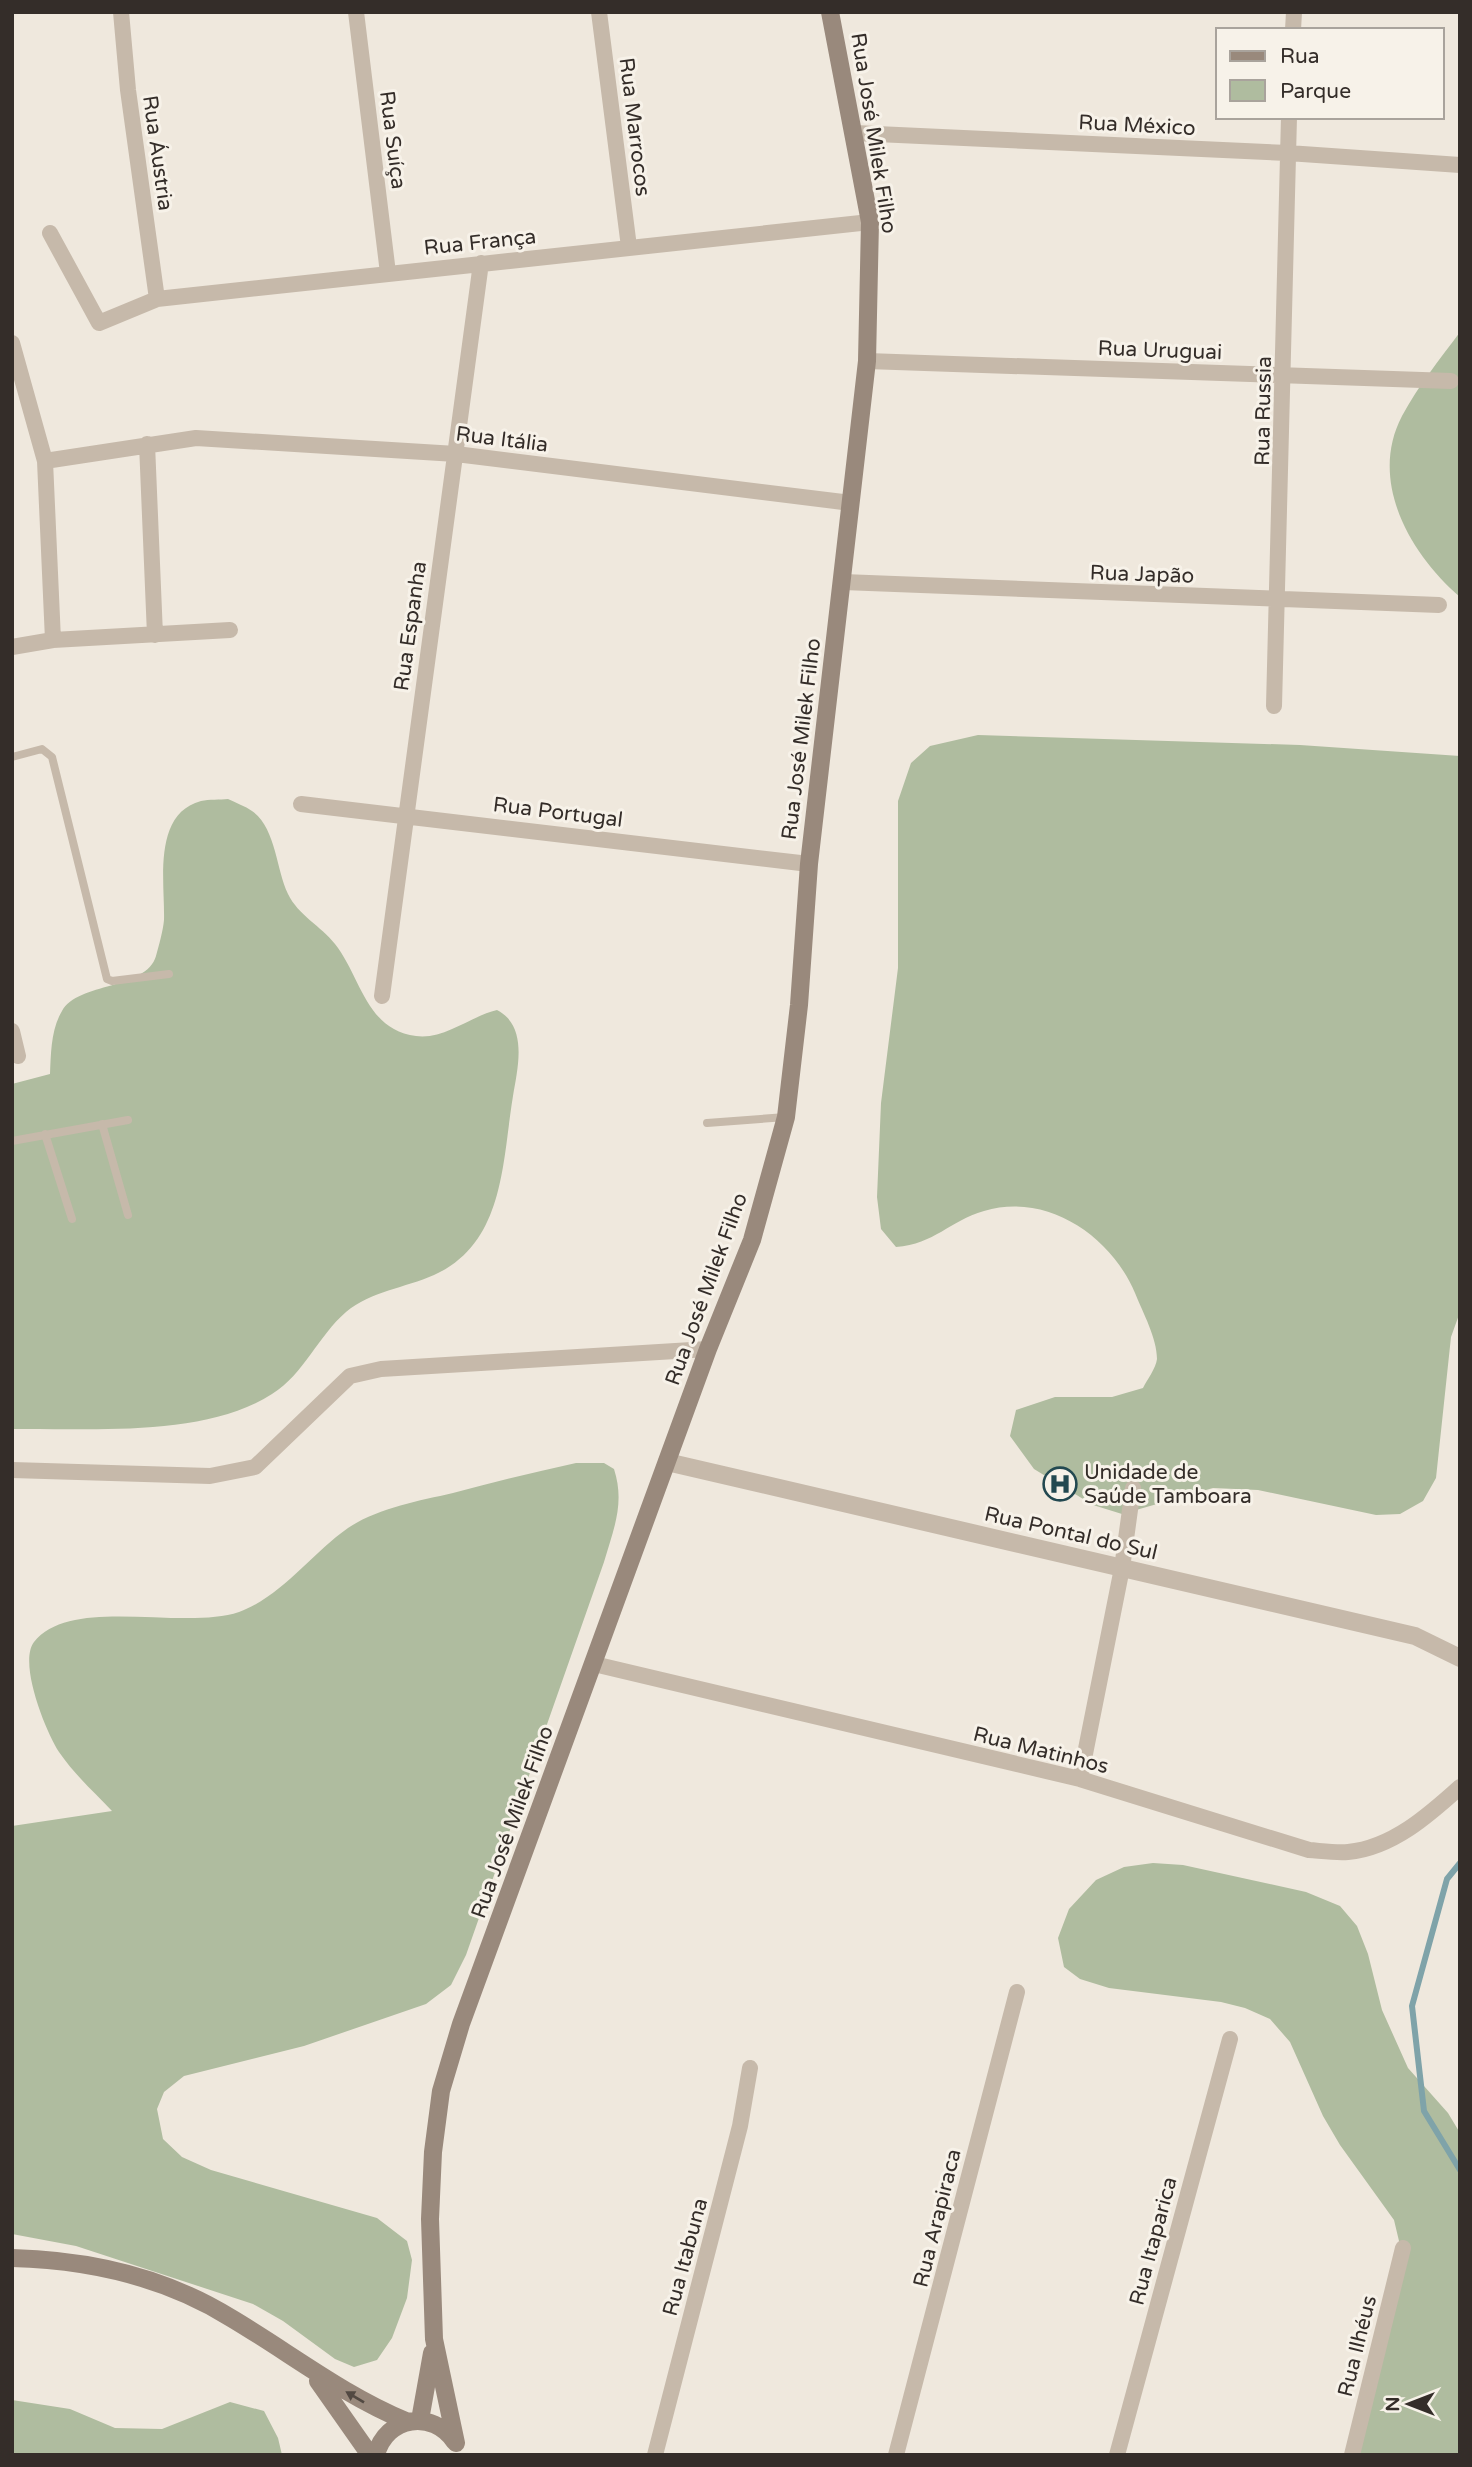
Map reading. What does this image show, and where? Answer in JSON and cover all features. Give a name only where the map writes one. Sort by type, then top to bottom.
[{"type":"main road","name":"Rua José Milek Filho","points":[[458,2449],[434,2339],[430,2219],[433,2152],[441,2091],[461,2024],[708,1349],[752,1240],[786,1117],[799,1005],[809,864],[867,361],[870,222],[830,12]]},
{"type":"main road","points":[[12,2258],[56,2259],[111,2269],[177,2290],[230,2317],[373,2408],[441,2427],[458,2449]]},
{"type":"main road","name":"Rua José Milek Filho","points":[[413,2421],[434,2339]]},
{"type":"main road","points":[[307,2368],[326,2390],[370,2455]]},
{"type":"main road","points":[[376,2455],[387,2432],[413,2421]]},
{"type":"street","name":"Rua Áustria","points":[[121,12],[128,90],[157,299]]},
{"type":"street","name":"Rua Suíça","points":[[356,12],[388,273]]},
{"type":"street","name":"Rua Marrocos","points":[[599,12],[629,247]]},
{"type":"street","name":"Rua Russia","points":[[1274,706],[1285,376],[1289,119]]},
{"type":"street","name":"Rua México","points":[[855,133],[1288,153],[1460,164]]},
{"type":"street","name":"Rua França","points":[[50,233],[99,323],[157,299],[870,222]]},
{"type":"street","name":"Rua Espanha","points":[[382,996],[481,263]]},
{"type":"street","points":[[12,342],[45,461],[53,640]]},
{"type":"street","name":"Rua Uruguai","points":[[867,361],[1451,381]]},
{"type":"street","name":"Rua Itália","points":[[45,461],[196,438],[456,454],[851,503]]},
{"type":"street","points":[[147,444],[155,635]]},
{"type":"street","name":"Rua Japão","points":[[843,582],[1278,601],[1439,605]]},
{"type":"street","points":[[12,647],[53,640],[230,630]]},
{"type":"street","name":"Rua Portugal","points":[[301,804],[405,814],[809,864]]},
{"type":"street","points":[[12,1031],[18,1056]]},
{"type":"street","points":[[12,1470],[210,1476],[256,1467],[326,1397],[350,1377],[360,1374],[381,1369],[708,1349]]},
{"type":"street","name":"Rua Pontal do Sul","points":[[667,1462],[1415,1636],[1460,1658]]},
{"type":"street","points":[[1080,1779],[1122,1568],[1133,1488]]},
{"type":"street","name":"Rua Matinhos","points":[[594,1664],[1080,1779],[1309,1850],[1348,1852],[1385,1842],[1429,1815],[1460,1787]]},
{"type":"street","name":"Rua Arapiraca","points":[[896,2455],[1017,1992]]},
{"type":"street","name":"Rua Itaparica","points":[[1117,2455],[1230,2039]]},
{"type":"street","name":"Rua Itabuna","points":[[655,2455],[740,2126],[750,2068]]},
{"type":"street","name":"Rua Ilhéus","points":[[1352,2455],[1403,2248]]},
{"type":"lane","points":[[12,757],[43,749],[52,757],[107,979],[112,981],[169,974]]},
{"type":"lane","points":[[707,1123],[786,1117]]},
{"type":"lane","points":[[12,1140],[128,1120]]},
{"type":"lane","points":[[102,1125],[128,1215]]},
{"type":"lane","points":[[45,1134],[72,1219]]},
{"type":"green space","points":[[1460,332],[1460,597],[1425,560],[1411,538],[1399,515],[1392,490],[1390,466],[1393,441],[1402,416],[1422,383]]},
{"type":"green space","points":[[978,735],[1300,745],[1460,756],[1460,1312],[1451,1337],[1436,1478],[1423,1501],[1400,1514],[1376,1515],[1258,1490],[1213,1488],[1122,1514],[1093,1505],[1034,1469],[1010,1436],[1016,1410],[1055,1397],[1112,1397],[1143,1388],[1151,1374],[1157,1359],[1152,1334],[1135,1293],[1110,1253],[1074,1224],[1031,1208],[1008,1207],[984,1211],[921,1242],[896,1247],[881,1229],[877,1197],[881,1103],[898,968],[898,801],[911,763],[930,746]]},
{"type":"green space","points":[[228,799],[249,809],[260,818],[271,838],[284,884],[292,901],[335,944],[366,1000],[386,1024],[399,1032],[426,1036],[447,1031],[497,1010],[507,1017],[517,1037],[518,1060],[496,1198],[475,1243],[457,1261],[434,1275],[377,1294],[356,1305],[336,1322],[283,1386],[245,1408],[214,1418],[146,1428],[12,1429],[12,1084],[50,1074],[56,1025],[62,1011],[70,1002],[82,995],[126,981],[150,967],[156,956],[163,929],[163,870],[168,835],[185,808],[201,801]]},
{"type":"green space","points":[[576,1463],[604,1463],[614,1469],[618,1504],[614,1527],[466,1955],[451,1985],[426,2004],[304,2046],[184,2076],[164,2092],[157,2109],[163,2139],[182,2157],[211,2170],[377,2218],[407,2241],[412,2260],[407,2298],[392,2338],[377,2360],[354,2367],[335,2359],[283,2321],[253,2304],[76,2246],[12,2234],[12,1826],[112,1811],[65,1760],[47,1729],[31,1681],[30,1652],[34,1642],[51,1628],[74,1620],[129,1616],[216,1617],[239,1612],[269,1596],[334,1538],[372,1515],[412,1502]]},
{"type":"green space","points":[[1153,1863],[1183,1865],[1306,1892],[1340,1906],[1357,1926],[1368,1954],[1382,2010],[1408,2068],[1448,2113],[1460,2133],[1460,2455],[1347,2455],[1399,2273],[1399,2241],[1394,2220],[1340,2145],[1323,2116],[1290,2042],[1270,2019],[1245,2008],[1221,2002],[1109,1988],[1080,1979],[1064,1967],[1058,1938],[1069,1909],[1096,1880],[1124,1867]]},
{"type":"green space","points":[[12,2400],[70,2409],[115,2428],[162,2429],[230,2402],[264,2411],[278,2438],[282,2455],[12,2455]]},
{"type":"waterway","points":[[1460,1863],[1447,1879],[1412,2006],[1424,2111],[1460,2170]]},
{"type":"place","name":"Unidade de Saúde Tamboara","points":[[1060,1484]]}]
